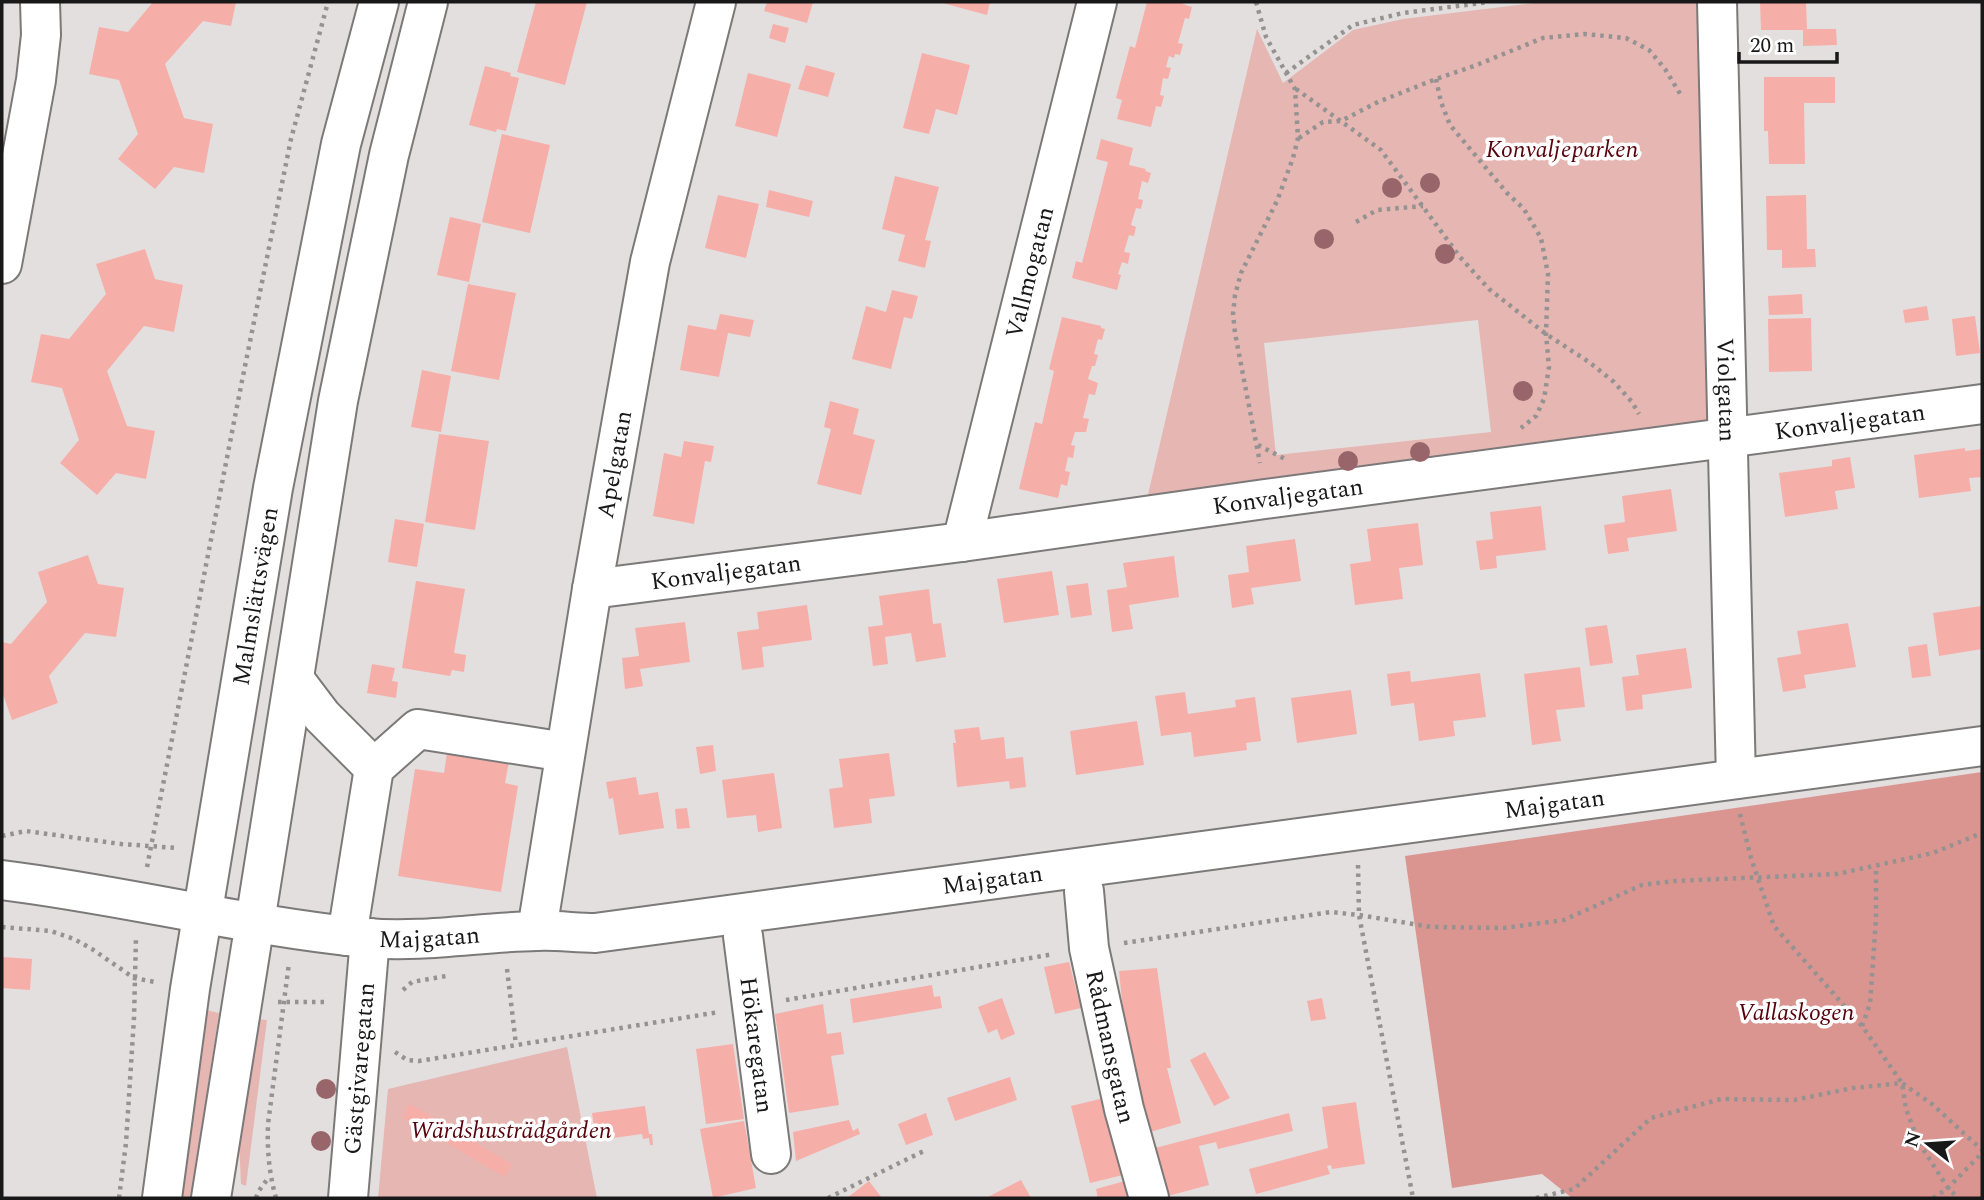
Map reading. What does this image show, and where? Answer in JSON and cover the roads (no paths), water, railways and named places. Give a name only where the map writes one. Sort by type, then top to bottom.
[{"type":"street","points":[[2,264],[36,80],[41,35],[40,2]]},
{"type":"street","name":"Malmslättsvägen","points":[[162,1198],[202,913],[280,451],[341,144],[379,2]]},
{"type":"street","name":"Malmslättsvägen","points":[[211,1198],[338,401],[389,155],[428,2]]},
{"type":"street","name":"Apelgatan","points":[[537,930],[592,589],[650,262],[716,2]]},
{"type":"street","name":"Vallmogatan","points":[[962,542],[1097,2]]},
{"type":"street","name":"Violgatan","points":[[1717,2],[1737,793]]},
{"type":"street","name":"Konvaljegatan","points":[[592,589],[962,542],[1982,404]]},
{"type":"street","points":[[294,679],[323,716],[374,768],[418,729],[565,752]]},
{"type":"street","name":"Majgatan","points":[[2,880],[358,937],[450,938],[537,930],[595,933],[1737,793],[1982,746]]},
{"type":"street","name":"Gästgivaregatan","points":[[348,1198],[358,937],[374,768]]},
{"type":"street","name":"Rådmansgatan","points":[[1084,891],[1089,948],[1124,1109],[1149,1198]]},
{"type":"street","name":"Hökaregatan","points":[[743,936],[771,1154]]},
{"type":"park label","name":"Konvaljeparken","points":[[1562,149]]},
{"type":"park label","name":"Vallaskogen","points":[[1796,1012]]},
{"type":"park label","name":"Wärdshusträdgården","points":[[511,1130]]}]
